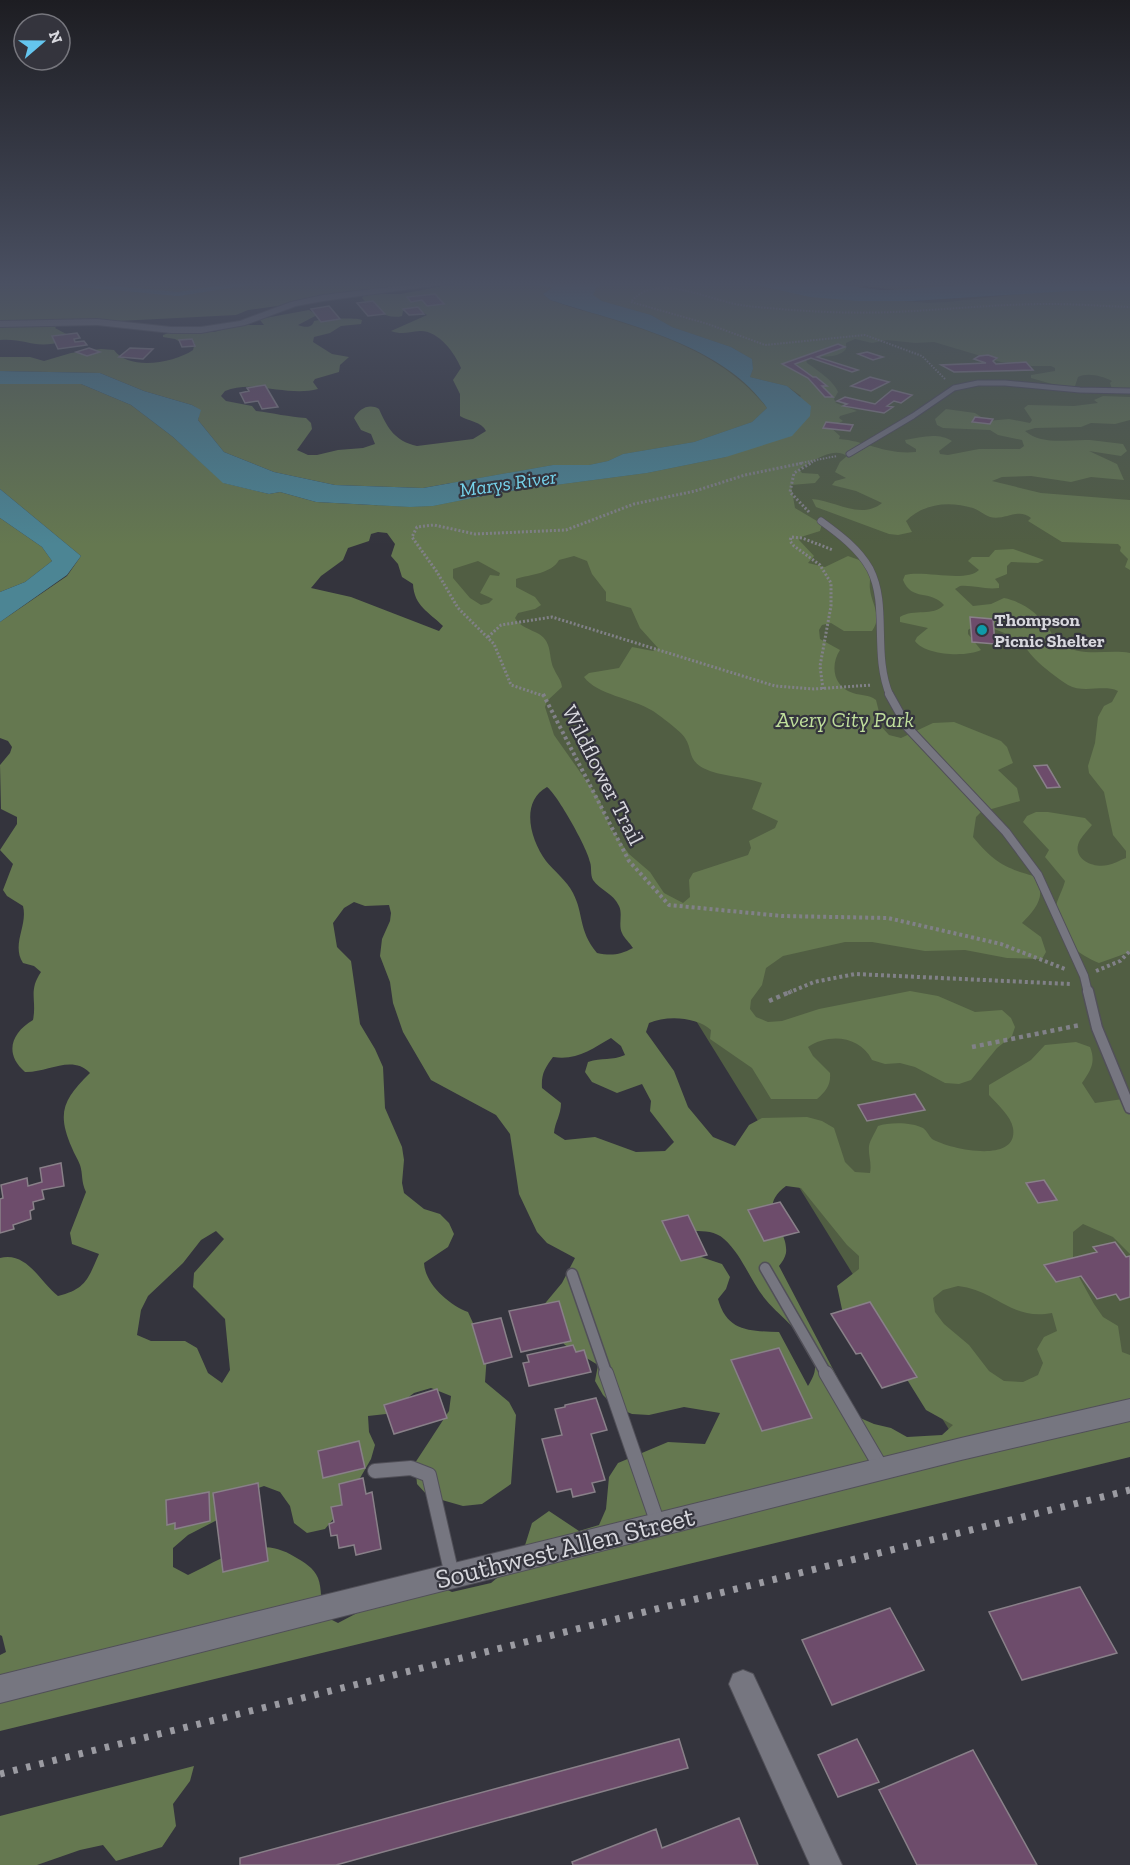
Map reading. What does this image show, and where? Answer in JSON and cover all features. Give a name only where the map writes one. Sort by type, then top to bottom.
[{"type":"street","name":"Southwest Allen Street","points":[[0,1689],[882,1469],[1130,1410]]},
{"type":"street","points":[[742,1684],[826,1865]]},
{"type":"lane","points":[[849,454],[913,416],[954,388],[1005,383],[1080,390],[1130,391]]},
{"type":"lane","points":[[821,521],[853,548],[870,568],[877,585],[879,646],[885,685],[893,706],[908,728],[1020,849],[1038,875],[1084,976],[1096,1023],[1130,1108]]},
{"type":"lane","points":[[765,1268],[882,1469]]},
{"type":"lane","points":[[572,1274],[658,1525]]},
{"type":"lane","points":[[375,1471],[412,1468],[422,1469],[429,1475],[452,1576]]},
{"type":"path","points":[[936,370],[954,388]]},
{"type":"path","points":[[821,521],[802,507],[790,492],[794,473],[816,460],[849,454]]},
{"type":"path","name":"Wildflower Trail","points":[[816,460],[745,474],[695,491],[634,504],[566,530],[475,534],[434,525],[417,527],[412,537],[437,572],[458,608],[494,644],[511,686],[543,694],[629,861],[669,905],[782,916],[888,918],[1001,944],[1084,976]]},
{"type":"path","points":[[823,689],[819,666],[834,589],[828,574],[790,541],[791,537],[802,537],[822,550],[853,548]]},
{"type":"path","points":[[488,638],[501,625],[552,617],[717,670],[775,686],[814,691],[885,685]]},
{"type":"path","points":[[1084,976],[1120,961],[1130,951]]},
{"type":"path","points":[[769,1001],[814,982],[855,974],[1086,986]]},
{"type":"path","points":[[972,1047],[1052,1029],[1096,1023]]},
{"type":"green space","points":[[0,370],[339,370],[315,379],[313,382],[318,389],[294,391],[247,387],[225,391],[221,396],[226,401],[252,406],[256,411],[306,418],[311,423],[312,429],[297,450],[308,455],[363,448],[375,444],[371,434],[361,430],[354,418],[361,410],[368,407],[379,409],[393,433],[409,444],[417,446],[473,439],[486,431],[478,424],[460,416],[460,394],[453,380],[460,370],[726,370],[746,385],[767,408],[752,422],[694,442],[623,454],[608,461],[589,465],[553,465],[423,488],[335,485],[274,472],[224,452],[198,420],[200,410],[192,405],[144,391],[100,373]]},
{"type":"green space","name":"Avery City Park","points":[[537,370],[1130,370],[1130,1410],[961,1449],[377,505],[433,506]]},
{"type":"green space","points":[[753,370],[816,370],[836,388],[838,392],[834,399],[836,403],[857,411],[840,416],[839,418],[843,421],[830,427],[840,436],[839,439],[895,452],[916,452],[916,449],[905,440],[929,436],[941,437],[952,441],[939,451],[940,454],[948,455],[979,449],[1020,449],[1024,446],[1022,440],[998,435],[990,430],[943,428],[937,425],[935,419],[946,409],[975,413],[987,421],[1009,419],[1030,423],[1032,420],[1024,408],[1028,405],[1074,406],[1098,403],[1094,400],[1103,396],[1130,397],[1130,420],[1115,424],[1091,423],[1081,427],[1035,428],[1025,431],[1040,439],[1090,440],[1123,444],[1127,451],[1121,456],[1089,451],[1117,464],[1124,480],[1091,477],[1071,482],[1031,476],[1002,477],[992,481],[1041,493],[1130,500],[1130,570],[1125,567],[1128,559],[1120,551],[1121,547],[1118,544],[1062,542],[1028,521],[1031,518],[1026,515],[1016,514],[996,518],[964,506],[937,505],[913,515],[906,521],[912,532],[898,535],[889,534],[816,507],[812,499],[857,510],[874,508],[882,503],[856,491],[832,485],[835,481],[846,478],[835,472],[840,462],[847,456],[841,453],[823,456],[799,469],[802,473],[818,474],[820,477],[815,483],[791,485],[795,508],[822,524],[820,531],[801,537],[799,540],[814,556],[808,563],[825,567],[848,556],[865,562],[871,570],[870,589],[876,615],[872,631],[844,631],[831,623],[822,625],[819,630],[820,639],[840,650],[834,669],[841,686],[853,693],[876,700],[880,716],[879,724],[889,735],[901,738],[933,723],[954,722],[1001,741],[1007,747],[1013,763],[998,770],[1017,788],[1020,801],[981,812],[976,817],[973,837],[1000,862],[1034,876],[1040,889],[1040,896],[1036,907],[1022,923],[1041,937],[1046,952],[1042,959],[1007,958],[965,950],[925,951],[872,942],[845,942],[783,956],[766,968],[762,985],[751,1000],[750,1009],[756,1017],[768,1022],[782,1021],[819,1009],[910,991],[938,996],[975,1012],[1002,1010],[1011,1018],[1015,1027],[1012,1036],[997,1048],[971,1080],[959,1084],[945,1083],[915,1067],[900,1063],[885,1064],[872,1060],[860,1046],[843,1039],[825,1040],[808,1047],[813,1056],[830,1073],[829,1084],[823,1093],[817,1099],[771,1099],[752,1068],[710,1039],[711,1030],[698,1022],[673,1018],[656,1020],[649,1023],[646,1032],[674,1071],[688,1107],[713,1137],[735,1146],[749,1125],[762,1118],[807,1117],[822,1121],[834,1128],[845,1162],[855,1172],[870,1173],[870,1144],[878,1126],[883,1125],[900,1123],[918,1126],[924,1129],[932,1139],[967,1150],[994,1150],[1005,1147],[1012,1140],[1012,1124],[989,1095],[989,1085],[1031,1060],[1045,1045],[1076,1042],[1090,1047],[1093,1057],[1092,1066],[1082,1083],[1095,1103],[1130,1098],[1130,1254],[1113,1237],[1083,1224],[1073,1232],[1073,1266],[1103,1317],[1118,1326],[1122,1352],[1130,1355],[1130,1457],[0,1731],[0,1655],[6,1652],[0,1635],[0,1258],[10,1257],[25,1263],[58,1296],[75,1290],[85,1282],[99,1254],[72,1244],[70,1233],[86,1192],[80,1165],[64,1125],[65,1107],[69,1099],[90,1073],[75,1065],[25,1072],[14,1058],[13,1051],[15,1037],[25,1025],[33,1020],[34,990],[41,972],[34,966],[23,963],[19,942],[23,906],[7,896],[3,890],[13,864],[0,850],[17,824],[17,817],[1,809],[0,765],[12,747],[8,741],[0,738],[0,622],[67,576],[81,556],[0,489],[0,384],[81,384],[131,405],[173,437],[224,483],[269,494],[280,492],[316,502],[410,507],[433,506],[503,492],[647,473],[726,457],[801,396],[787,386],[750,377]],"holes":[[[387,533],[395,544],[391,556],[398,564],[402,577],[413,584],[419,603],[443,626],[439,631],[351,597],[311,588],[321,576],[343,560],[348,548],[369,541],[371,534]],[[574,556],[587,561],[592,574],[606,592],[606,601],[631,608],[640,628],[658,648],[653,651],[632,647],[619,668],[589,673],[584,677],[597,688],[645,707],[665,720],[683,735],[692,758],[703,768],[762,783],[752,809],[778,821],[775,828],[749,841],[751,848],[748,855],[693,873],[689,880],[690,897],[683,903],[664,893],[650,872],[629,854],[610,827],[599,799],[554,735],[545,707],[547,701],[562,687],[561,682],[552,664],[546,642],[539,634],[526,628],[515,618],[518,613],[535,609],[541,605],[535,597],[516,587],[516,579],[546,571],[559,560]],[[478,561],[500,573],[499,576],[490,575],[480,593],[493,599],[481,605],[470,598],[453,578],[453,569]],[[547,787],[552,792],[584,846],[593,880],[619,906],[621,930],[633,948],[624,952],[607,954],[597,953],[591,945],[573,893],[540,852],[530,821],[533,802]],[[354,902],[365,906],[389,905],[390,921],[382,939],[380,956],[390,982],[393,1003],[403,1032],[431,1080],[496,1115],[510,1134],[519,1194],[537,1232],[547,1243],[575,1258],[562,1283],[542,1307],[544,1322],[565,1345],[598,1365],[595,1381],[603,1395],[615,1407],[632,1414],[649,1415],[684,1407],[720,1413],[705,1444],[668,1442],[618,1463],[609,1477],[606,1509],[599,1525],[579,1531],[549,1511],[532,1523],[521,1558],[491,1583],[452,1592],[434,1584],[395,1593],[338,1623],[322,1615],[320,1586],[314,1571],[302,1561],[281,1550],[267,1547],[240,1551],[188,1575],[173,1567],[173,1548],[188,1535],[221,1518],[247,1492],[264,1486],[280,1492],[290,1506],[294,1523],[307,1533],[325,1529],[344,1506],[371,1459],[375,1445],[369,1432],[368,1416],[386,1414],[414,1393],[431,1388],[451,1396],[449,1411],[415,1463],[417,1484],[428,1496],[463,1506],[482,1504],[511,1484],[516,1415],[509,1402],[485,1382],[487,1354],[468,1312],[439,1293],[425,1271],[424,1263],[448,1247],[454,1234],[449,1223],[440,1214],[424,1209],[404,1193],[402,1147],[385,1108],[383,1067],[360,1024],[351,961],[337,947],[333,923],[344,908]],[[611,1038],[621,1046],[625,1055],[588,1062],[585,1072],[592,1082],[617,1093],[642,1084],[651,1101],[650,1111],[674,1142],[665,1151],[636,1152],[595,1137],[565,1140],[554,1133],[561,1103],[542,1088],[544,1071],[553,1057],[576,1056]],[[786,1186],[801,1188],[847,1245],[859,1256],[859,1269],[837,1286],[846,1328],[898,1365],[926,1410],[953,1425],[942,1435],[907,1437],[891,1428],[858,1417],[779,1266],[786,1255],[786,1244],[775,1219],[773,1203]],[[216,1231],[224,1239],[194,1273],[193,1287],[225,1319],[230,1370],[222,1383],[208,1373],[197,1348],[185,1341],[151,1341],[137,1335],[141,1310],[148,1296],[183,1263],[201,1240]],[[694,1231],[706,1231],[721,1236],[731,1246],[766,1300],[811,1351],[815,1367],[808,1386],[779,1332],[741,1328],[727,1318],[718,1299],[726,1289],[730,1277],[722,1264],[692,1254]],[[958,1286],[983,1293],[1025,1313],[1052,1313],[1057,1331],[1044,1337],[1037,1349],[1043,1363],[1038,1375],[1023,1382],[1004,1381],[989,1371],[969,1345],[944,1324],[935,1312],[933,1298],[943,1290]]]},
{"type":"green space","points":[[1130,370],[1130,393],[1112,389],[1110,383],[1112,381],[1100,376],[1078,377],[1075,386],[1059,386],[1031,378],[1031,375],[1055,371]]},
{"type":"green space","points":[[0,518],[42,547],[52,561],[25,582],[0,592]]},
{"type":"green space","points":[[1013,549],[1044,560],[1038,563],[1011,562],[1007,566],[1007,574],[995,579],[999,588],[960,586],[955,589],[973,606],[991,604],[1004,598],[1024,605],[1040,618],[1057,641],[1077,651],[1130,653],[1130,952],[1099,963],[1071,946],[1060,933],[1055,912],[1065,881],[1045,857],[1049,850],[1023,822],[1027,816],[1036,812],[1085,818],[1092,825],[1080,840],[1078,852],[1085,861],[1102,866],[1126,858],[1126,851],[1113,835],[1104,792],[1089,773],[1088,766],[1095,743],[1098,717],[1104,706],[1112,702],[1118,691],[1106,688],[1080,689],[1068,685],[1042,666],[1019,641],[992,628],[978,627],[968,630],[968,634],[981,650],[966,654],[947,654],[928,650],[915,641],[928,628],[900,622],[900,617],[905,614],[934,611],[944,605],[933,597],[911,591],[903,580],[905,575],[965,576],[979,570],[968,561],[972,557],[989,557],[995,550]]},
{"type":"green space","points":[[194,1766],[190,1781],[173,1804],[176,1826],[162,1847],[116,1861],[103,1845],[80,1850],[37,1865],[0,1865],[0,1816]]},
{"type":"water","name":"Marys River","points":[[728,370],[753,370],[750,377],[787,386],[811,406],[810,416],[792,436],[726,457],[647,473],[503,492],[433,506],[410,507],[316,502],[280,492],[269,494],[223,483],[173,437],[131,405],[81,384],[0,384],[0,371],[100,373],[201,410],[198,420],[224,452],[274,472],[335,485],[423,488],[553,465],[589,465],[608,461],[623,454],[694,442],[752,422],[767,408],[748,386]]},
{"type":"water","points":[[0,489],[81,556],[67,575],[0,622],[0,592],[25,582],[52,561],[42,547],[0,518]]},
{"type":"building","points":[[793,370],[803,370],[816,377],[827,386],[822,386],[833,397],[825,397],[808,378]]},
{"type":"building","points":[[950,370],[1032,370],[954,372]]},
{"type":"building","points":[[870,377],[889,382],[871,391],[851,386]]},
{"type":"building","points":[[265,385],[278,407],[262,409],[258,401],[245,403],[240,393],[249,391],[247,388]]},
{"type":"building","points":[[892,390],[912,395],[901,403],[894,401],[887,406],[893,407],[884,413],[843,406],[847,404],[837,401],[845,397],[875,404]]},
{"type":"building","points":[[975,417],[993,419],[990,424],[972,422]]},
{"type":"building","points":[[826,422],[853,425],[850,431],[823,428]]},
{"type":"building","name":"Thompson Picnic Shelter","points":[[970,617],[993,619],[995,644],[972,642]]},
{"type":"building","points":[[1047,765],[1060,787],[1047,788],[1034,766]]},
{"type":"building","points":[[915,1094],[925,1110],[867,1121],[858,1105]]},
{"type":"building","points":[[61,1163],[64,1186],[42,1190],[44,1199],[33,1202],[34,1209],[30,1211],[31,1219],[13,1225],[14,1229],[0,1233],[0,1199],[3,1198],[1,1185],[27,1178],[28,1186],[42,1182],[40,1168]]},
{"type":"building","points":[[1044,1180],[1057,1200],[1038,1203],[1026,1183]]},
{"type":"building","points":[[780,1202],[799,1232],[764,1241],[748,1210]]},
{"type":"building","points":[[688,1215],[707,1255],[681,1261],[662,1221]]},
{"type":"building","points":[[1115,1242],[1126,1257],[1130,1256],[1130,1297],[1120,1300],[1116,1294],[1097,1299],[1081,1276],[1056,1282],[1044,1265],[1097,1252],[1093,1247]]},
{"type":"building","points":[[559,1301],[571,1341],[521,1352],[509,1311]]},
{"type":"building","points":[[870,1302],[917,1377],[882,1388],[861,1353],[856,1354],[831,1314]]},
{"type":"building","points":[[501,1318],[512,1357],[484,1364],[472,1324]]},
{"type":"building","points":[[573,1345],[576,1352],[584,1350],[591,1372],[529,1386],[523,1363],[529,1362],[527,1355]]},
{"type":"building","points":[[779,1348],[812,1418],[762,1431],[731,1360]]},
{"type":"building","points":[[437,1389],[447,1418],[394,1434],[384,1405]]},
{"type":"building","points":[[596,1398],[607,1430],[591,1434],[605,1480],[592,1483],[595,1492],[573,1497],[571,1489],[557,1492],[542,1439],[562,1435],[555,1409]]},
{"type":"building","points":[[359,1441],[365,1468],[323,1478],[318,1451]]},
{"type":"building","points":[[363,1478],[366,1494],[372,1492],[381,1549],[356,1555],[354,1545],[339,1548],[337,1535],[331,1536],[329,1524],[334,1522],[331,1507],[342,1505],[339,1484]]},
{"type":"building","points":[[258,1483],[268,1561],[223,1572],[213,1493]]},
{"type":"building","points":[[209,1492],[210,1521],[175,1529],[175,1523],[167,1525],[166,1500]]},
{"type":"building","points":[[1080,1587],[1117,1653],[1022,1680],[989,1612]]},
{"type":"building","points":[[890,1608],[924,1670],[832,1705],[802,1640]]},
{"type":"building","points":[[679,1739],[688,1768],[336,1865],[240,1865],[240,1858]]},
{"type":"building","points":[[857,1739],[879,1782],[838,1797],[818,1755]]},
{"type":"building","points":[[973,1750],[1037,1865],[917,1865],[879,1790]]},
{"type":"building","points":[[739,1818],[758,1865],[573,1865],[572,1862],[656,1829],[662,1848]]},
{"type":"railway","points":[[0,1774],[1130,1490]]},
{"type":"place","name":"Thompson Picnic Shelter","points":[[982,630]]}]
